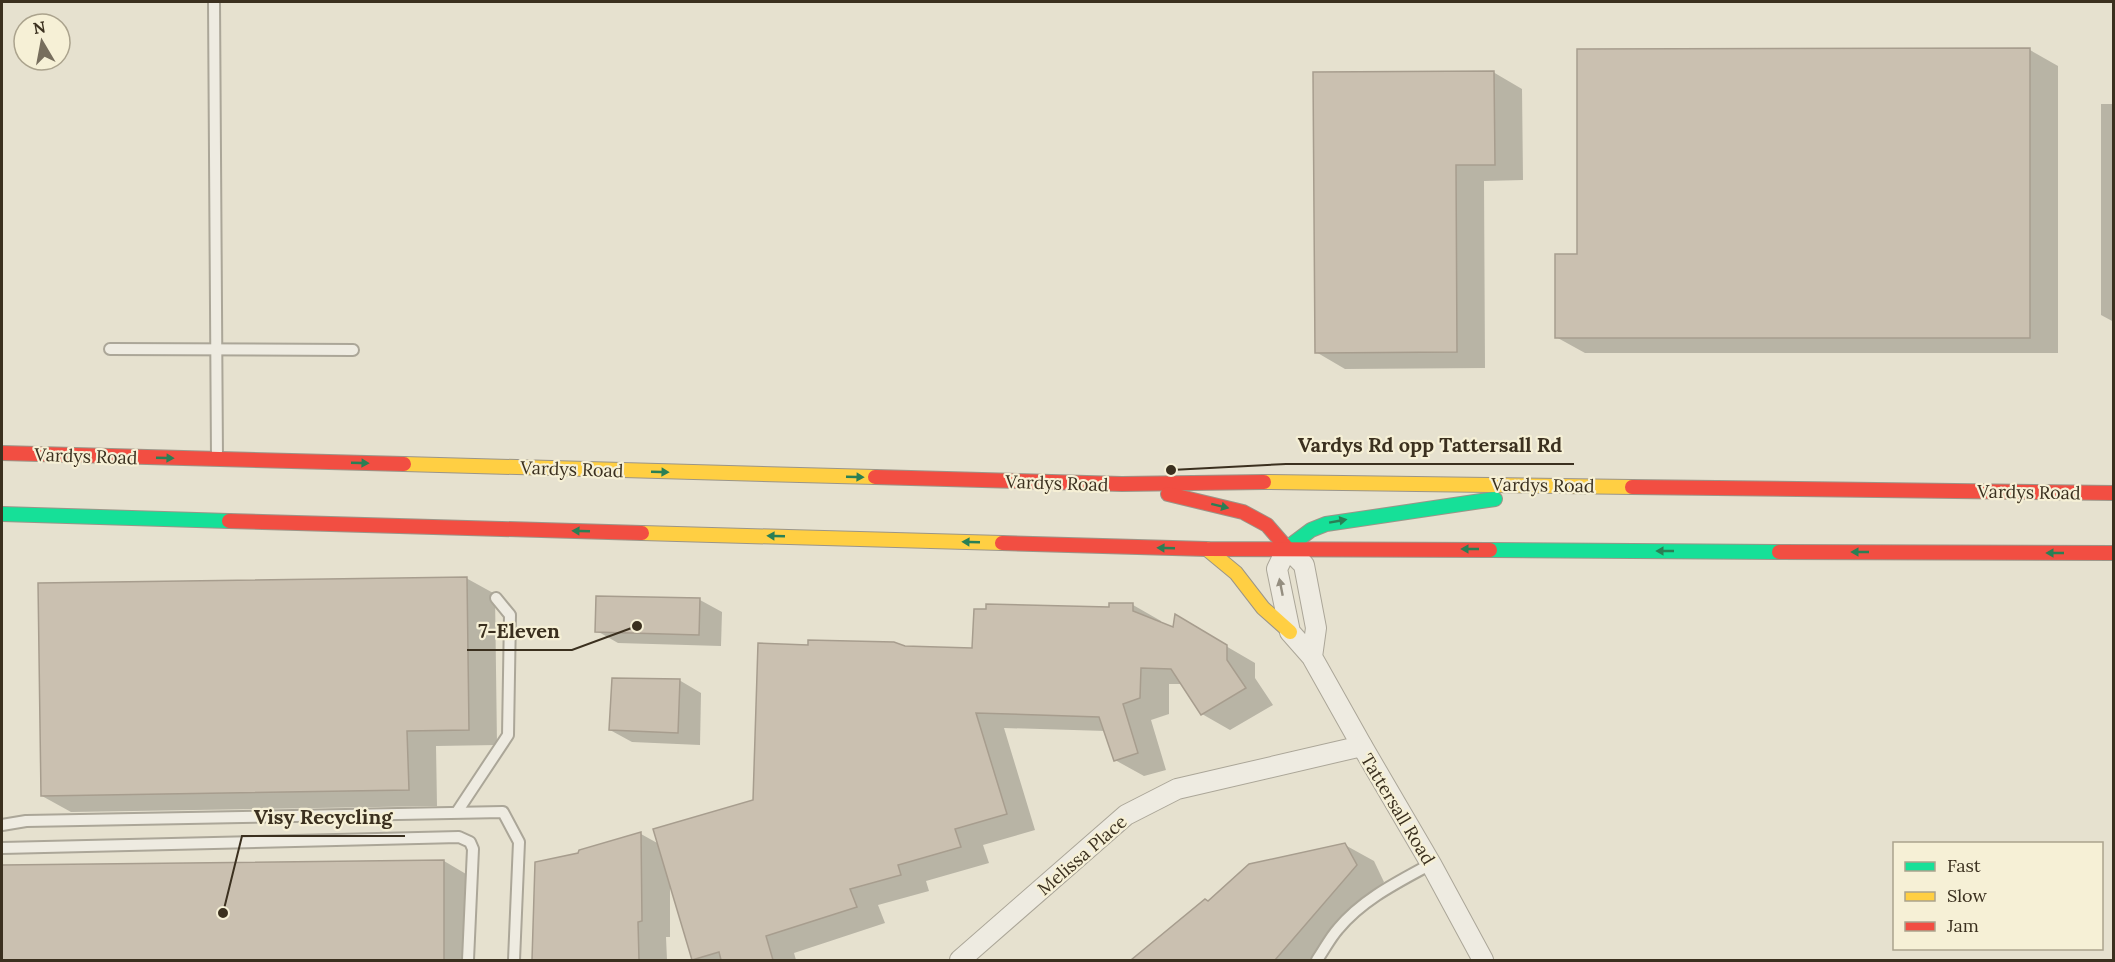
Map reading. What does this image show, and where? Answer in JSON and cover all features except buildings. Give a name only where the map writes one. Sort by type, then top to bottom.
[{"type":"main road","name":"Vardys Road","points":[[2,453],[1122,484],[1269,482],[2114,493]]},
{"type":"main road","points":[[1122,484],[1243,513],[1267,525],[1287,548]]},
{"type":"main road","points":[[1287,548],[1311,530],[1326,524],[1585,486]]},
{"type":"main road","points":[[2,514],[1207,549],[2114,553]]},
{"type":"main road","points":[[1207,549],[1236,573],[1263,608],[1290,632]]},
{"type":"street","name":"Tattersall Road","points":[[1287,548],[1277,569],[1290,632],[1312,657],[1431,864],[1483,960]]},
{"type":"street","points":[[1287,548],[1304,565],[1316,628],[1312,657]]},
{"type":"street","name":"Melissa Place","points":[[960,960],[1126,815],[1177,789],[1362,746]]},
{"type":"lane","points":[[214,2],[217,459]]},
{"type":"lane","points":[[110,349],[353,350]]},
{"type":"lane","points":[[457,812],[508,735],[510,615],[496,598]]},
{"type":"lane","points":[[2,825],[26,821],[503,812],[519,842],[514,960]]},
{"type":"lane","points":[[2,848],[459,837],[470,842],[473,849],[468,960]]},
{"type":"lane","points":[[1317,960],[1337,930],[1355,911],[1431,864]]},
{"type":"traffic: fast","points":[[1287,548],[1311,530],[1326,524],[1495,499]]},
{"type":"traffic: fast","points":[[2,514],[229,521]]},
{"type":"traffic: fast","points":[[1490,550],[1779,552]]},
{"type":"traffic: slow","points":[[404,464],[875,477]]},
{"type":"traffic: slow","points":[[1264,482],[1632,487]]},
{"type":"traffic: slow","points":[[642,533],[1002,543]]},
{"type":"traffic: slow","points":[[1207,549],[1236,573],[1263,608],[1290,632]]},
{"type":"traffic: jam","points":[[2,453],[404,464]]},
{"type":"traffic: jam","points":[[875,477],[1122,484],[1264,482]]},
{"type":"traffic: jam","points":[[1632,487],[2114,493]]},
{"type":"traffic: jam","points":[[1168,494],[1243,512],[1267,525],[1287,548]]},
{"type":"traffic: jam","points":[[229,521],[642,533]]},
{"type":"traffic: jam","points":[[1002,543],[1207,549],[1490,550]]},
{"type":"traffic: jam","points":[[1779,552],[2114,553]]},
{"type":"place","name":"Vardys Rd opp Tattersall Rd","points":[[1171,470]]},
{"type":"place","name":"7-Eleven","points":[[637,626]]},
{"type":"place","name":"Visy Recycling","points":[[223,913]]}]
